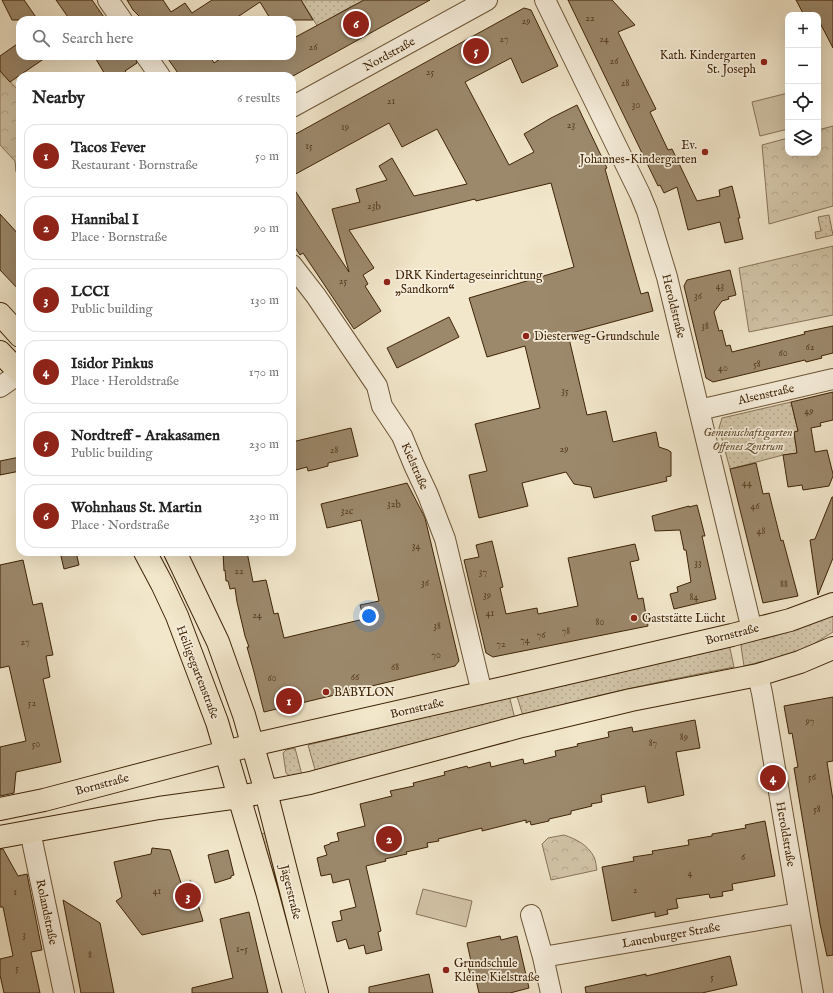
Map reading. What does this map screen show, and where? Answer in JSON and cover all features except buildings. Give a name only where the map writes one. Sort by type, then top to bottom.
[{"type":"main road","points":[[0,314],[16,332]]},
{"type":"main road","points":[[0,352],[16,369]]},
{"type":"main road","name":"Heiligegartenstraße","points":[[147,556],[177,616],[217,722],[239,797]]},
{"type":"main road","points":[[177,556],[218,642],[244,715],[266,792]]},
{"type":"main road","name":"Bornstraße","points":[[0,809],[44,800],[252,745],[752,630],[790,620],[833,604]]},
{"type":"main road","points":[[0,837],[159,808],[239,797],[310,783],[530,724],[631,700],[758,675],[800,662],[833,648]]},
{"type":"main road","name":"Jägerstraße","points":[[266,792],[317,993]]},
{"type":"main road","name":"Jägerstraße","points":[[239,797],[268,892],[294,993]]},
{"type":"street","points":[[108,0],[119,16]]},
{"type":"street","name":"Nordstraße","points":[[296,105],[487,0]]},
{"type":"street","name":"Heroldstraße","points":[[545,0],[647,210],[667,277],[752,630]]},
{"type":"street","points":[[149,60],[157,72]]},
{"type":"street","name":"Kielstraße","points":[[296,270],[316,296],[376,386],[382,406],[402,436],[414,466],[428,494],[445,539],[482,693]]},
{"type":"street","points":[[0,387],[16,376]]},
{"type":"street","name":"Alsenstraße","points":[[699,410],[833,379]]},
{"type":"street","name":"Heroldstraße","points":[[758,675],[813,993]]},
{"type":"street","name":"Rolandstraße","points":[[30,831],[64,993]]},
{"type":"street","name":"Lauenburger Straße","points":[[542,957],[799,913]]},
{"type":"street","points":[[531,915],[551,993]]},
{"type":"green space","points":[[301,0],[367,0],[360,2],[318,27]]},
{"type":"green space","points":[[0,71],[16,88],[16,172],[15,161],[0,145]]},
{"type":"green space","points":[[785,94],[785,130],[760,136],[752,102]]},
{"type":"green space","points":[[833,126],[833,206],[769,224],[762,145],[785,139],[785,156],[821,156],[821,129]]},
{"type":"green space","points":[[829,215],[833,235],[816,239],[815,232],[821,231],[818,217]]},
{"type":"green space","points":[[833,246],[833,315],[749,332],[739,268]]},
{"type":"green space","name":"Gemeinschaftsgarten Offenes Zentrum","points":[[791,402],[798,431],[794,433],[797,453],[783,455],[730,469],[719,428],[722,418]]},
{"type":"green space","points":[[833,613],[833,632],[812,645],[796,653],[744,666],[741,646],[742,643]]},
{"type":"green space","points":[[729,644],[734,667],[601,695],[523,716],[516,693]]},
{"type":"green space","points":[[509,695],[515,719],[316,773],[308,745]]},
{"type":"green space","points":[[295,748],[302,775],[290,776],[286,773],[283,753],[286,750]]},
{"type":"green space","points":[[265,833],[284,914],[310,993],[303,993],[260,834]]},
{"type":"green space","points":[[564,835],[577,841],[588,849],[595,859],[597,870],[551,880],[542,844],[548,838]]},
{"type":"green space","points":[[423,889],[472,901],[466,927],[416,914]]},
{"type":"place","name":"Wohnhaus St. Martin","points":[[356,24]]},
{"type":"place","name":"Nordtreff - Arakasamen","points":[[476,51]]},
{"type":"place","name":"Kath. Kindergarten St. Joseph","points":[[764,62]]},
{"type":"place","name":"Ev. Johannes-Kindergarten","points":[[705,152]]},
{"type":"place","name":"DRK Kindertageseinrichtung „Sandkorn“","points":[[387,282]]},
{"type":"place","name":"Diesterweg-Grundschule","points":[[526,336]]},
{"type":"place","name":"Gaststätte Lücht","points":[[634,618]]},
{"type":"place","name":"BABYLON","points":[[326,692]]},
{"type":"place","name":"Tacos Fever","points":[[289,701]]},
{"type":"place","name":"Isidor Pinkus","points":[[773,778]]},
{"type":"place","name":"Hannibal I","points":[[389,839]]},
{"type":"place","name":"LCCI","points":[[188,896]]},
{"type":"place","name":"Grundschule Kleine Kielstraße","points":[[446,970]]}]
